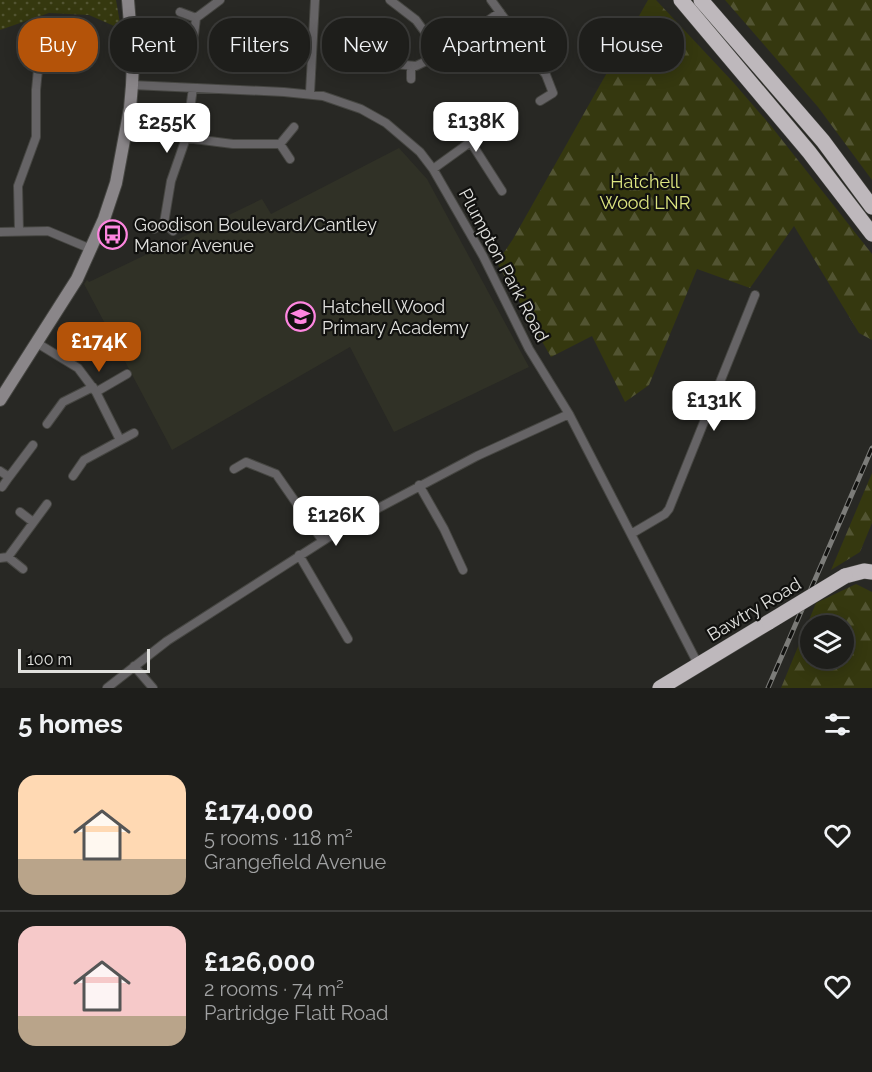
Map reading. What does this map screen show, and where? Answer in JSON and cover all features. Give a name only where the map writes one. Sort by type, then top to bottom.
[{"type":"highway","points":[[681,0],[809,152],[872,234]]},
{"type":"highway","points":[[701,0],[823,141],[872,207]]},
{"type":"highway","name":"Bawtry Road","points":[[666,686],[845,576],[864,571],[872,572]]},
{"type":"street","points":[[0,400],[77,279],[92,249],[116,183],[132,85],[133,61],[128,0]]},
{"type":"street","points":[[180,12],[196,18],[220,0]]},
{"type":"street","points":[[309,93],[315,0]]},
{"type":"street","points":[[390,0],[416,20],[421,27]]},
{"type":"street","points":[[491,0],[504,18]]},
{"type":"street","points":[[492,18],[500,12]]},
{"type":"street","points":[[411,79],[411,66],[421,62]]},
{"type":"street","points":[[19,231],[18,186],[36,137],[38,72]]},
{"type":"street","points":[[540,101],[553,93],[544,72]]},
{"type":"street","name":"Plumpton Park Road","points":[[132,85],[309,93],[340,100],[361,108],[386,123],[408,141],[433,169],[483,256],[529,349],[569,414],[699,666]]},
{"type":"street","points":[[154,229],[164,223],[171,181],[186,138],[193,88]]},
{"type":"street","points":[[433,169],[505,117]]},
{"type":"street","points":[[280,144],[294,127]]},
{"type":"street","points":[[186,138],[233,144],[280,144]]},
{"type":"street","points":[[470,141],[502,191]]},
{"type":"street","points":[[280,144],[290,159]]},
{"type":"street","points":[[164,223],[173,231]]},
{"type":"street","points":[[0,232],[48,231],[92,249]]},
{"type":"street","points":[[631,534],[665,514],[669,509],[755,295]]},
{"type":"street","points":[[37,344],[78,368],[94,389],[120,440]]},
{"type":"street","points":[[47,424],[63,402],[127,374]]},
{"type":"street","points":[[107,688],[167,641],[322,540],[418,485],[569,414]]},
{"type":"street","points":[[73,476],[84,460],[135,433]]},
{"type":"street","points":[[2,487],[33,445]]},
{"type":"street","points":[[234,469],[246,462],[276,474],[322,540]]},
{"type":"street","points":[[0,471],[9,477]]},
{"type":"street","points":[[418,485],[444,529],[463,570]]},
{"type":"street","points":[[23,568],[4,557],[47,504]]},
{"type":"street","points":[[20,512],[33,522]]},
{"type":"street","points":[[299,555],[348,639]]},
{"type":"street","points":[[134,666],[153,688]]},
{"type":"shaded area","name":"Hatchell Wood Primary Academy","points":[[399,148],[427,179],[529,367],[394,432],[350,347],[172,450],[84,284],[87,280],[89,282],[262,199],[271,214]]},
{"type":"green space","points":[[0,0],[116,0],[119,18],[110,18],[110,24],[89,15],[49,13],[35,18],[18,18],[18,24],[0,30]]},
{"type":"green space","name":"Hatchell Wood LNR","points":[[648,0],[656,0],[673,18],[638,18]]},
{"type":"green space","points":[[725,0],[872,0],[872,180],[818,107]]},
{"type":"green space","name":"Hatchell Wood LNR","points":[[684,30],[771,126],[872,254],[872,340],[859,333],[794,226],[750,288],[697,269],[649,385],[625,402],[592,336],[551,357],[497,263],[513,239],[607,72],[684,72]]},
{"type":"green space","points":[[872,473],[872,523],[860,552],[831,570]]},
{"type":"green space","points":[[856,584],[872,592],[872,688],[781,688],[800,642],[800,669],[854,669],[854,615],[811,615],[816,603]]},
{"type":"railway","points":[[768,688],[872,448]]},
{"type":"place","name":"Goodison Boulevard/Cantley Manor Avenue","points":[[113,234]]},
{"type":"place","name":"Hatchell Wood Primary Academy","points":[[301,316]]}]
